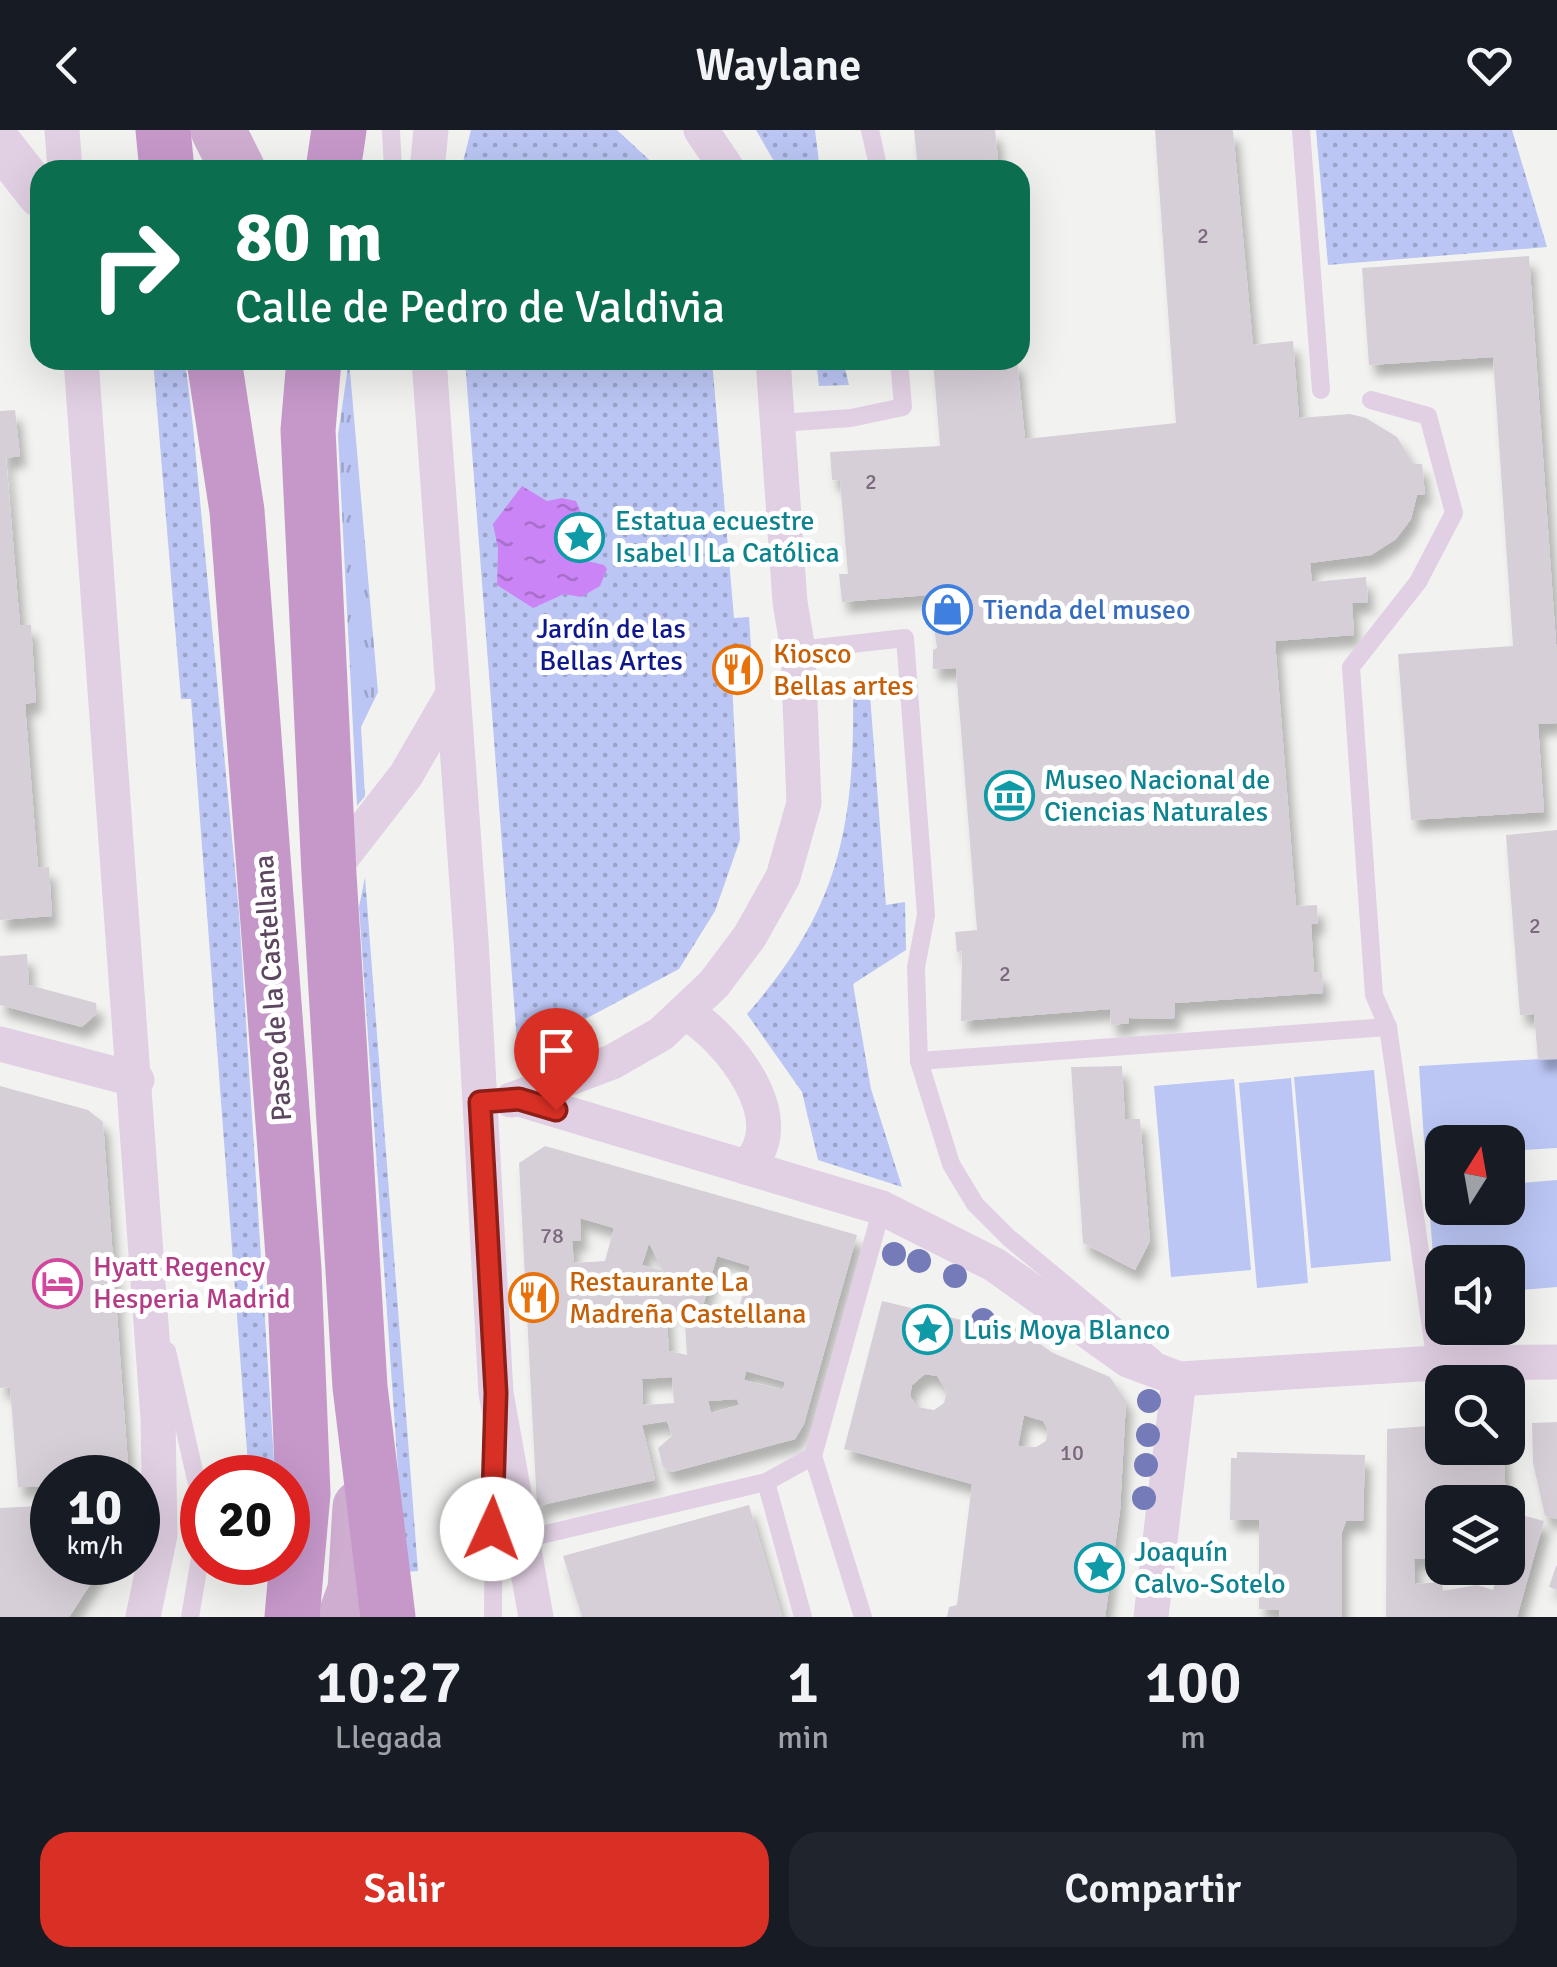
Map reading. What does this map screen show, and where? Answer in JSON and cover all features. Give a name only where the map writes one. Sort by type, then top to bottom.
[{"type":"highway","points":[[163,130],[167,160]]},
{"type":"highway","points":[[334,160],[339,130]]},
{"type":"highway","name":"Paseo de la Castellana","points":[[216,370],[237,511],[294,1268],[303,1493],[292,1617]]},
{"type":"highway","points":[[313,370],[308,430],[329,874],[360,1387],[388,1617]]},
{"type":"main road","points":[[218,130],[233,160]]},
{"type":"main road","points":[[298,370],[308,430]]},
{"type":"main road","points":[[345,1617],[358,1558],[360,1387]]},
{"type":"street","points":[[62,130],[64,160]]},
{"type":"street","points":[[428,160],[431,130]]},
{"type":"street","points":[[700,130],[721,160]]},
{"type":"street","points":[[0,144],[30,182]]},
{"type":"street","points":[[82,370],[136,1080],[161,1513],[155,1572],[143,1617]]},
{"type":"street","points":[[430,370],[496,1393],[536,1617]]},
{"type":"street","points":[[480,1102],[519,1099],[612,1062],[661,1034],[714,984],[750,936],[783,878],[804,803],[798,650],[790,602],[774,370]]},
{"type":"street","points":[[329,874],[406,776],[453,694]]},
{"type":"street","points":[[684,1012],[704,1023],[759,1095],[763,1132],[756,1158],[746,1168]]},
{"type":"street","points":[[0,1044],[136,1080]]},
{"type":"street","points":[[519,1099],[882,1208],[995,1265],[1128,1360],[1179,1379],[1436,1363],[1557,1362]]},
{"type":"street","points":[[1151,1617],[1179,1379]]},
{"type":"lane","points":[[391,130],[392,160]]},
{"type":"lane","points":[[870,130],[877,160]]},
{"type":"lane","points":[[1301,130],[1321,390]]},
{"type":"lane","points":[[780,423],[851,418],[903,407],[900,370]]},
{"type":"lane","points":[[1371,400],[1428,416],[1454,513],[1418,582],[1350,667],[1374,994],[1388,1028],[1436,1363]]},
{"type":"lane","points":[[798,650],[905,638],[926,915],[916,966],[919,1061],[951,1164],[974,1204],[1179,1379]]},
{"type":"lane","points":[[919,1061],[1388,1028]]},
{"type":"lane","points":[[863,1617],[813,1456],[882,1208]]},
{"type":"lane","points":[[148,1258],[201,1502],[201,1552],[190,1617]]},
{"type":"lane","points":[[493,1617],[496,1393]]},
{"type":"lane","points":[[520,1540],[766,1482],[813,1456]]},
{"type":"lane","points":[[766,1482],[803,1617]]},
{"type":"green space","points":[[471,130],[617,130],[649,160],[464,160]]},
{"type":"green space","points":[[756,130],[815,130],[819,160],[773,160]]},
{"type":"green space","points":[[1316,130],[1512,130],[1547,247],[1328,265]]},
{"type":"green space","points":[[154,370],[186,370],[193,426],[239,912],[274,1455],[247,1455],[191,699],[181,699]]},
{"type":"green space","points":[[350,370],[378,692],[361,727],[365,796],[357,806],[338,435]]},
{"type":"green space","name":"Jardín de las Bellas Artes","points":[[466,370],[713,370],[734,618],[749,617],[753,676],[732,683],[740,840],[715,911],[679,969],[518,1055]]},
{"type":"green space","points":[[817,370],[845,370],[849,385],[819,386]]},
{"type":"green space","points":[[869,682],[886,905],[905,902],[906,950],[853,984],[871,1089],[902,1187],[818,1160],[802,1092],[747,1014],[803,938],[836,863],[850,782],[853,688]]},
{"type":"green space","points":[[365,877],[418,1571],[405,1572],[359,907]]},
{"type":"green space","points":[[1557,1058],[1557,1148],[1525,1150],[1525,1125],[1425,1125],[1425,1155],[1419,1066]]},
{"type":"green space","points":[[1374,1070],[1391,1261],[1311,1268],[1294,1077]]},
{"type":"green space","points":[[1291,1078],[1308,1283],[1257,1288],[1239,1083]]},
{"type":"green space","points":[[1234,1079],[1251,1270],[1171,1277],[1154,1086]]},
{"type":"green space","points":[[1557,1180],[1557,1287],[1525,1290],[1525,1245],[1432,1245],[1431,1225],[1525,1225],[1525,1183]]},
{"type":"water","points":[[522,486],[547,501],[576,501],[583,517],[561,531],[562,555],[604,565],[607,569],[600,586],[581,597],[564,594],[533,608],[497,585],[498,548],[493,524]]},
{"type":"building","points":[[914,130],[995,130],[998,160],[917,160]]},
{"type":"building","points":[[1155,130],[1233,130],[1253,345],[1293,341],[1299,418],[1350,414],[1366,418],[1397,437],[1413,464],[1422,464],[1425,495],[1417,495],[1411,519],[1396,539],[1371,555],[1310,563],[1312,582],[1366,577],[1368,602],[1352,603],[1354,635],[1275,641],[1296,906],[1317,905],[1318,924],[1311,924],[1314,973],[1322,972],[1323,993],[1175,1003],[1174,1019],[1129,1018],[1129,1023],[1111,1025],[1110,1009],[961,1021],[962,951],[957,952],[955,932],[977,930],[956,668],[933,669],[933,650],[937,648],[929,595],[842,602],[839,574],[848,574],[840,481],[832,480],[830,452],[940,446],[934,370],[1018,370],[1025,439],[1176,423]]},
{"type":"building","points":[[1529,256],[1557,658],[1557,723],[1538,724],[1544,812],[1411,820],[1398,654],[1513,646],[1493,357],[1369,365],[1362,268]]},
{"type":"building","points":[[15,410],[20,456],[6,458],[20,625],[31,625],[36,702],[25,704],[38,868],[49,867],[52,916],[0,920],[0,411]]},
{"type":"building","points":[[1557,830],[1557,1059],[1538,1060],[1534,1014],[1520,1015],[1506,835]]},
{"type":"building","points":[[27,954],[29,985],[96,1003],[97,1013],[82,1027],[0,1005],[0,956]]},
{"type":"building","points":[[1122,1066],[1125,1119],[1140,1119],[1150,1241],[1135,1270],[1083,1243],[1071,1067]]},
{"type":"building","points":[[0,1086],[88,1110],[103,1122],[127,1455],[30,1455],[30,1487],[18,1487],[10,1387],[0,1388]]},
{"type":"building","points":[[545,1146],[857,1235],[804,1424],[795,1439],[672,1472],[663,1467],[658,1448],[672,1436],[667,1421],[642,1425],[655,1480],[537,1506],[519,1163]],"holes":[[[580,1218],[614,1228],[605,1261],[574,1263],[572,1241],[581,1241]],[[649,1243],[663,1271],[642,1265]],[[717,1256],[750,1266],[737,1316],[703,1306]],[[684,1308],[687,1355],[669,1351],[666,1309]],[[746,1371],[785,1382],[783,1390],[744,1380]],[[672,1377],[674,1403],[643,1405],[642,1379]],[[737,1399],[739,1405],[711,1413],[708,1401]]]},
{"type":"building","points":[[882,1301],[974,1323],[979,1333],[1007,1339],[1016,1327],[1053,1353],[1110,1377],[1126,1401],[1120,1511],[1105,1617],[947,1617],[949,1607],[957,1605],[972,1484],[844,1449]],"holes":[[[925,1374],[937,1376],[947,1391],[944,1403],[934,1410],[917,1407],[910,1396],[912,1385]],[[1024,1415],[1043,1421],[1048,1429],[1046,1441],[1036,1447],[1018,1446]]]},
{"type":"building","points":[[1557,1422],[1557,1519],[1545,1516],[1533,1463],[1532,1423]]},
{"type":"building","points":[[1425,1426],[1425,1465],[1504,1465],[1505,1485],[1425,1485],[1425,1558],[1414,1559],[1415,1584],[1442,1585],[1443,1591],[1477,1585],[1493,1590],[1494,1585],[1525,1585],[1525,1516],[1544,1521],[1517,1617],[1386,1617],[1387,1429]]},
{"type":"building","points":[[1237,1452],[1365,1455],[1363,1521],[1346,1521],[1342,1532],[1342,1617],[1279,1617],[1279,1610],[1259,1609],[1259,1520],[1230,1520],[1231,1458],[1237,1458]]},
{"type":"building","points":[[749,1505],[782,1617],[582,1617],[563,1556]]},
{"type":"building","points":[[30,1506],[30,1585],[90,1585],[69,1617],[0,1617],[0,1508]]},
{"type":"building","points":[[1557,1566],[1557,1590],[1549,1587]]},
{"type":"place","name":"Estatua ecuestre Isabel I La Católica","points":[[580,537]]},
{"type":"place","name":"Tienda del museo","points":[[948,610]]},
{"type":"place","name":"Kiosco Bellas artes","points":[[738,670]]},
{"type":"place","name":"Museo Nacional de Ciencias Naturales","points":[[1009,796]]},
{"type":"place","name":"Hyatt Regency Hesperia Madrid","points":[[58,1283]]},
{"type":"place","name":"Restaurante La Madreña Castellana","points":[[534,1298]]},
{"type":"place","name":"Luis Moya Blanco","points":[[928,1330]]},
{"type":"place","name":"Joaquín Calvo-Sotelo","points":[[1099,1568]]},
{"type":"route","points":[[492,1529],[496,1393],[480,1102],[519,1099],[556,1110]]}]
